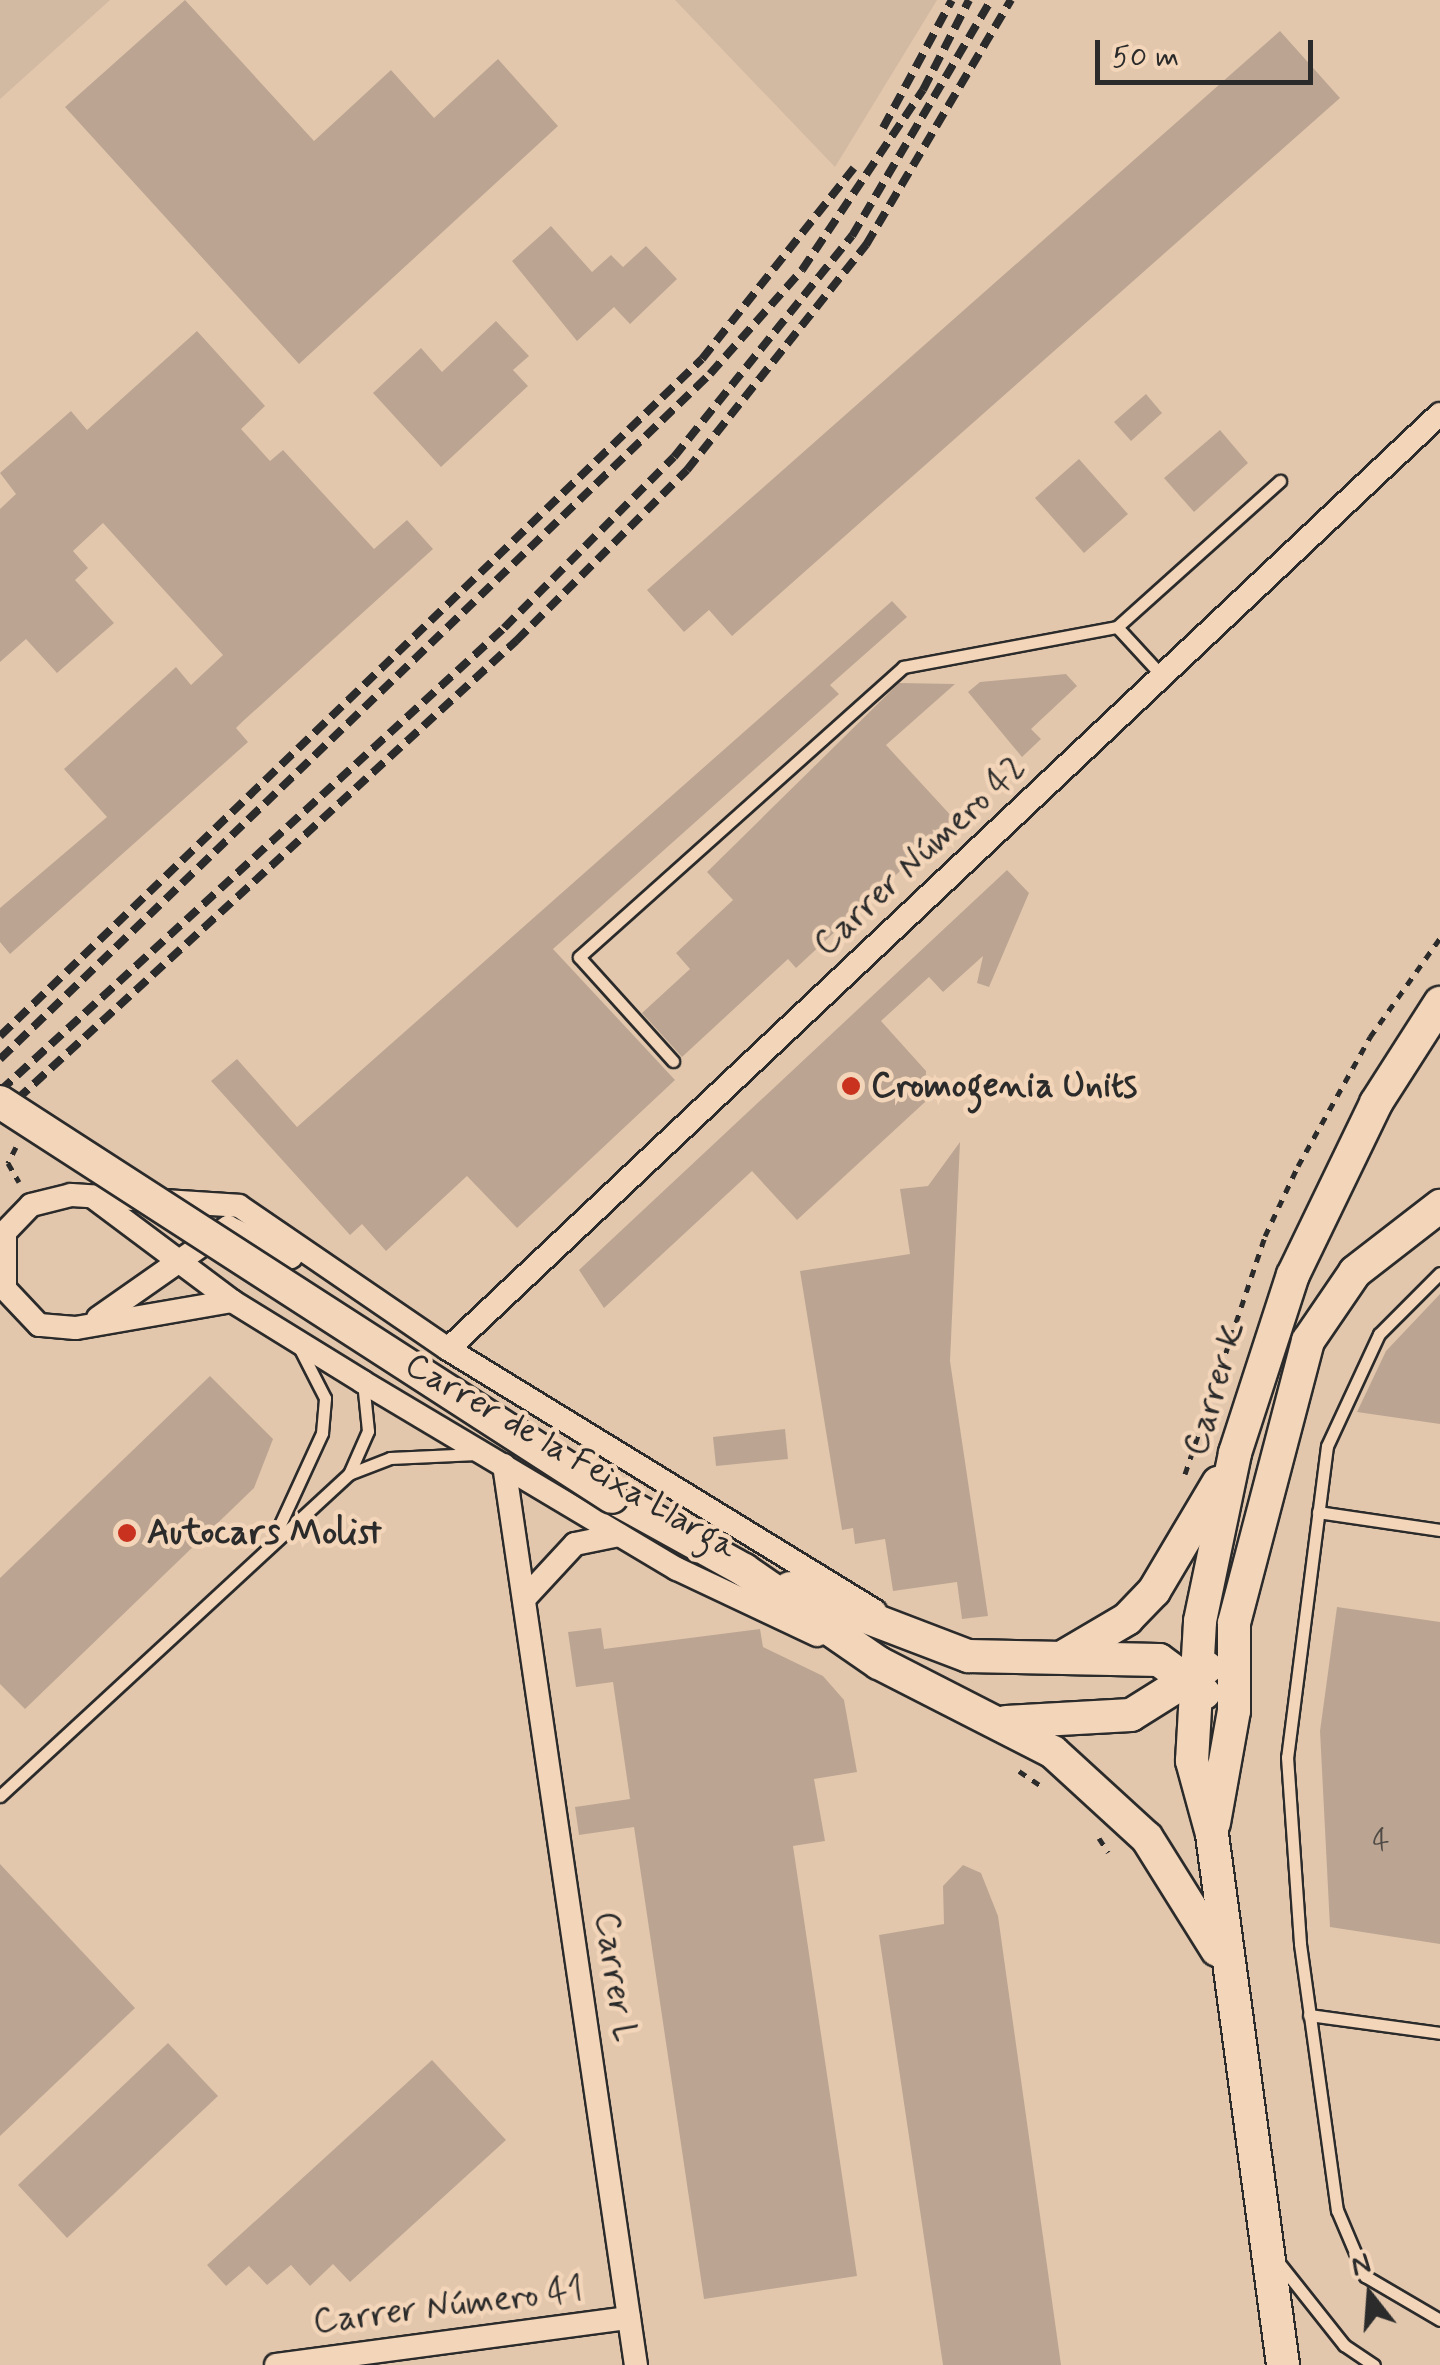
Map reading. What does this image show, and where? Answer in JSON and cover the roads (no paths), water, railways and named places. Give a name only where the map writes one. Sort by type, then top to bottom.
[{"type":"main road","name":"Carrer K","points":[[1284,2365],[1223,1961],[1212,1834],[1192,1761],[1196,1679],[1236,1453],[1319,1214],[1440,1003]]},
{"type":"main road","name":"Carrer de la Feixa Llarga","points":[[0,1102],[612,1497],[744,1570],[879,1664],[1006,1722],[1098,1788],[1147,1838],[1223,1961]]},
{"type":"main road","name":"Carrer K","points":[[1212,1834],[1224,1764],[1234,1623],[1308,1341],[1355,1272],[1440,1206]]},
{"type":"main road","name":"Carrer de la Feixa Llarga","points":[[1031,1663],[1091,1644],[1141,1605],[1236,1453]]},
{"type":"main road","name":"Carrer de la Feixa Llarga","points":[[744,1570],[968,1656],[1031,1663],[1128,1656],[1196,1679]]},
{"type":"main road","points":[[1224,1764],[1196,1679],[1234,1623]]},
{"type":"main road","name":"Carrer de la Feixa Llarga","points":[[1006,1722],[1102,1722],[1196,1679]]},
{"type":"street","name":"Carrer Número 42","points":[[448,1350],[1440,414]]},
{"type":"street","name":"Carrer de la Feixa Llarga","points":[[91,1196],[232,1301],[619,1535],[879,1664]]},
{"type":"street","name":"Carrer de la Feixa Llarga","points":[[232,1301],[74,1328],[23,1316],[5,1289],[0,1250],[31,1205],[91,1196],[239,1206],[448,1350],[794,1554],[900,1629]]},
{"type":"street","name":"Carrer de la Feixa Llarga","points":[[74,1328],[228,1227],[274,1247],[408,1336],[448,1350]]},
{"type":"street","name":"Carrer L","points":[[495,1460],[524,1599],[636,2365]]},
{"type":"street","points":[[524,1599],[575,1544],[619,1535]]},
{"type":"street","name":"Carrer Número 41","points":[[276,2365],[629,2318]]},
{"type":"lane","points":[[672,1061],[578,957],[903,667],[1117,627],[1280,481]]},
{"type":"lane","points":[[1117,627],[1162,676]]},
{"type":"lane","points":[[1440,1273],[1379,1334],[1356,1373],[1327,1446],[1287,1757],[1310,2015],[1336,2210],[1352,2257],[1380,2290],[1440,2320]]},
{"type":"lane","points":[[269,1543],[322,1433],[325,1398],[292,1338]]},
{"type":"lane","points":[[349,1474],[368,1431],[363,1382]]},
{"type":"lane","points":[[0,1796],[269,1543],[349,1474],[390,1458],[495,1460]]},
{"type":"lane","points":[[1318,1512],[1440,1530]]},
{"type":"lane","points":[[1310,2015],[1440,2032]]},
{"type":"lane","points":[[1266,2246],[1344,2345],[1374,2365]]},
{"type":"railway","points":[[883,128],[952,0]]},
{"type":"railway","points":[[0,1059],[710,374],[802,270],[923,90],[969,0]]},
{"type":"railway","points":[[0,1091],[504,628],[674,457],[852,236],[991,0]]},
{"type":"railway","points":[[0,1115],[516,641],[687,470],[866,245],[1011,0]]},
{"type":"railway","points":[[0,1036],[702,359],[854,168]]},
{"type":"place","name":"Cromogenia Units","points":[[851,1086]]},
{"type":"place","name":"Autocars Molist","points":[[127,1533]]}]
